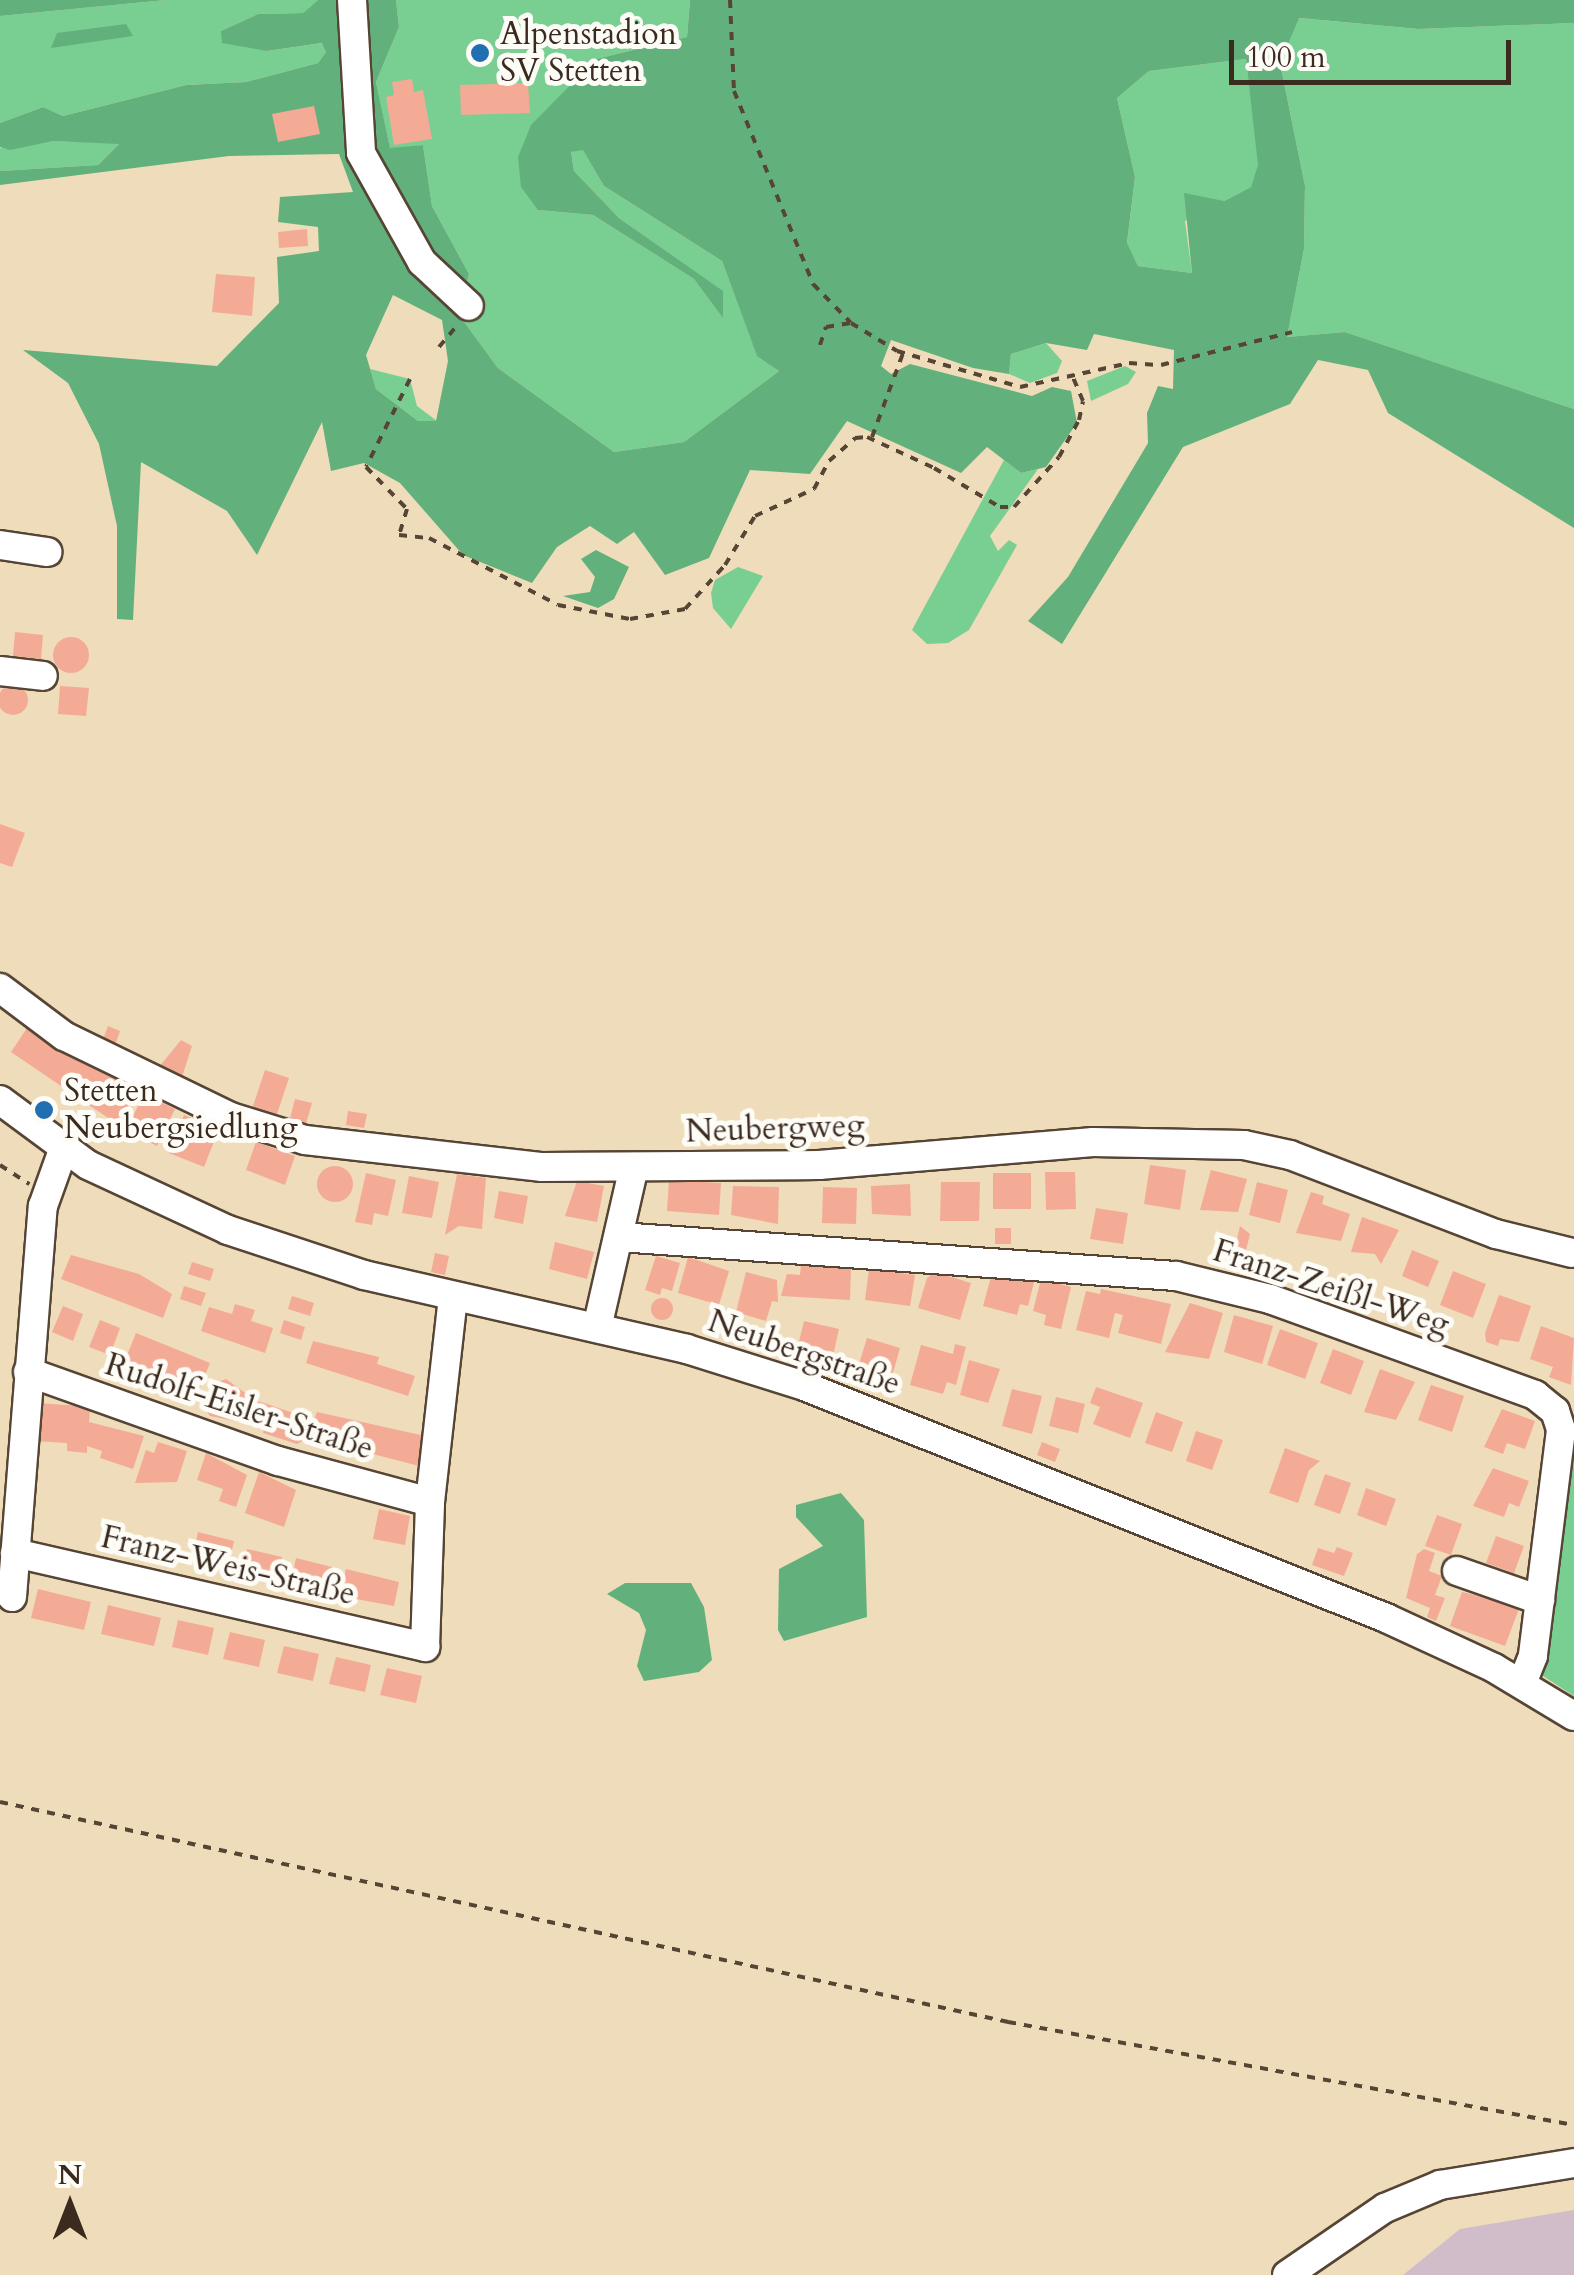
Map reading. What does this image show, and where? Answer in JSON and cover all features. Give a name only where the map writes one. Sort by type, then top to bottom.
[{"type":"street","points":[[354,3],[361,154],[422,262],[469,306]]},
{"type":"street","points":[[0,545],[47,552]]},
{"type":"street","points":[[0,672],[43,676]]},
{"type":"street","name":"Neubergweg","points":[[0,988],[64,1036],[231,1118],[292,1137],[490,1164],[634,1167],[838,1164],[1093,1142],[1244,1145],[1290,1155],[1496,1234],[1572,1253]]},
{"type":"street","name":"Neubergstraße","points":[[0,1100],[63,1150],[244,1236],[453,1297],[687,1349],[830,1396],[1386,1618],[1522,1683],[1574,1716]]},
{"type":"street","points":[[12,1597],[46,1190],[63,1150]]},
{"type":"street","points":[[597,1328],[634,1167]]},
{"type":"street","name":"Franz-Zeißl-Weg","points":[[620,1237],[1078,1264],[1192,1278],[1270,1299],[1535,1395],[1555,1410],[1560,1430],[1540,1600],[1522,1683]]},
{"type":"street","points":[[430,1502],[453,1297]]},
{"type":"street","name":"Rudolf-Eisler-Straße","points":[[28,1372],[278,1461],[430,1502]]},
{"type":"street","name":"Franz-Weis-Straße","points":[[15,1554],[425,1647],[430,1502]]},
{"type":"street","points":[[1458,1571],[1540,1600]]},
{"type":"street","points":[[1287,2275],[1385,2208],[1440,2185],[1574,2164]]},
{"type":"path","points":[[730,0],[734,91],[746,125],[771,170],[813,284],[851,323],[903,353],[1020,387],[1128,364],[1160,365],[1292,332]]},
{"type":"path","points":[[439,346],[469,306]]},
{"type":"path","points":[[820,345],[826,327],[851,323]]},
{"type":"path","points":[[871,438],[903,353]]},
{"type":"path","points":[[410,380],[366,467],[407,510],[399,535],[429,538],[558,605],[611,618],[672,616],[684,609],[725,565],[755,516],[814,489],[842,448],[855,438],[871,438],[1000,507],[1014,506],[1058,457],[1079,420],[1083,402],[1073,377]]},
{"type":"path","points":[[0,1165],[46,1190]]},
{"type":"path","points":[[0,1802],[989,2018],[1574,2125]]},
{"type":"shaded area","points":[[1574,2210],[1574,2275],[1403,2275],[1460,2229]]},
{"type":"green space","points":[[0,0],[166,0],[0,16]]},
{"type":"green space","points":[[166,0],[318,0],[303,13],[258,14],[221,31],[267,51],[323,43],[326,52],[318,63],[246,82],[186,85],[63,116],[43,107],[0,123],[0,16]]},
{"type":"green space","points":[[318,0],[396,0],[399,27],[376,82],[390,148],[423,145],[432,206],[469,274],[459,315],[498,368],[614,452],[684,442],[779,371],[757,356],[722,261],[604,186],[583,150],[571,152],[574,171],[619,218],[723,291],[723,318],[694,279],[593,215],[538,210],[521,187],[518,157],[531,125],[596,59],[687,37],[690,0],[1574,0],[1574,23],[1418,29],[1299,18],[1280,63],[1305,186],[1304,249],[1287,337],[1345,332],[1574,409],[1574,528],[1388,413],[1368,370],[1318,360],[1290,404],[1183,447],[1062,644],[1028,621],[1068,577],[1148,443],[1147,413],[1158,386],[1173,389],[1174,350],[1094,334],[1087,350],[1046,343],[1011,354],[1009,374],[973,368],[891,340],[881,366],[891,374],[910,364],[1032,396],[1052,387],[1071,391],[1077,423],[1046,467],[1021,473],[987,447],[961,473],[847,421],[810,474],[750,470],[709,558],[665,575],[634,532],[617,544],[590,526],[557,547],[532,583],[463,555],[400,483],[364,463],[331,471],[322,422],[257,555],[227,511],[141,462],[133,620],[117,619],[117,526],[99,444],[68,383],[23,350],[217,366],[279,303],[277,257],[319,251],[318,227],[278,222],[280,197],[353,192],[339,154],[229,156],[0,185],[0,171],[98,165],[119,144],[53,141],[10,150],[0,147],[0,123],[43,107],[63,116],[186,85],[246,82],[318,63],[326,52],[322,43],[267,51],[222,43],[221,31],[258,14],[303,13]],"holes":[[[1246,59],[1258,165],[1251,187],[1224,201],[1184,193],[1192,273],[1138,266],[1127,243],[1135,177],[1117,98],[1149,71]],[[393,295],[442,320],[448,361],[436,421],[418,421],[376,389],[366,355]]]},
{"type":"green space","points":[[396,0],[690,0],[687,37],[596,59],[569,88],[538,210],[593,215],[694,279],[722,316],[722,291],[619,218],[574,171],[571,152],[583,149],[604,186],[722,261],[757,355],[779,371],[684,442],[614,452],[498,368],[459,315],[469,274],[432,206],[423,145],[390,149],[376,82],[399,27]]},
{"type":"green space","points":[[1298,18],[1418,29],[1574,23],[1574,409],[1345,332],[1287,337],[1304,249],[1305,186],[1280,63]]},
{"type":"green space","points":[[126,24],[133,36],[51,48],[57,33]]},
{"type":"green space","points":[[1246,59],[1259,165],[1251,187],[1185,221],[1192,273],[1138,266],[1127,244],[1135,177],[1117,98],[1149,71]]},
{"type":"green space","points":[[53,141],[120,143],[98,165],[0,171],[0,148]]},
{"type":"green space","points":[[1046,343],[1062,361],[1057,373],[1030,383],[1009,374],[1011,354]]},
{"type":"green space","points":[[1125,366],[1136,372],[1128,384],[1091,401],[1087,381]]},
{"type":"green space","points":[[370,369],[410,379],[417,406],[437,421],[418,421],[376,389]]},
{"type":"green space","points":[[1004,460],[1021,473],[1038,469],[990,536],[998,551],[1009,540],[1017,545],[969,630],[948,643],[927,644],[912,630]]},
{"type":"green space","points":[[596,550],[629,567],[614,599],[598,608],[563,596],[590,592],[595,577],[581,559]]},
{"type":"green space","points":[[738,567],[763,576],[731,629],[713,608],[711,593],[715,580]]},
{"type":"green space","points":[[1574,1414],[1574,1696],[1543,1676]]},
{"type":"green space","points":[[841,1493],[864,1520],[867,1617],[784,1641],[778,1630],[779,1569],[823,1546],[796,1517],[796,1505]]},
{"type":"green space","points":[[625,1583],[691,1583],[704,1607],[712,1660],[699,1672],[644,1681],[637,1666],[646,1630],[639,1613],[607,1594]]},
{"type":"building","points":[[412,79],[414,92],[423,90],[432,139],[394,145],[386,97],[394,95],[392,82]]},
{"type":"building","points":[[528,83],[530,113],[461,115],[460,85]]},
{"type":"building","points":[[314,106],[320,134],[278,142],[272,114]]},
{"type":"building","points":[[307,229],[308,246],[279,248],[278,232]]},
{"type":"building","points":[[216,274],[255,277],[252,316],[212,312]]},
{"type":"building","points":[[15,632],[43,635],[41,659],[13,656]]},
{"type":"building","points":[[71,637],[84,642],[89,655],[84,668],[71,673],[58,668],[53,655],[58,642]]},
{"type":"building","points":[[13,685],[24,689],[28,700],[24,711],[13,715],[2,711],[-2,700],[2,689]]},
{"type":"building","points":[[60,686],[89,688],[86,716],[58,714]]},
{"type":"building","points":[[0,824],[25,833],[12,867],[0,863]]},
{"type":"building","points":[[29,1025],[116,1080],[112,1086],[132,1100],[117,1124],[11,1052]]},
{"type":"building","points":[[108,1026],[120,1031],[113,1051],[100,1047]]},
{"type":"building","points":[[181,1040],[192,1046],[181,1080],[159,1067]]},
{"type":"building","points":[[265,1070],[289,1078],[275,1120],[251,1112]]},
{"type":"building","points":[[140,1084],[148,1087],[145,1094],[175,1109],[157,1146],[126,1130],[139,1104],[132,1100]]},
{"type":"building","points":[[295,1099],[312,1103],[305,1127],[289,1122]]},
{"type":"building","points":[[348,1111],[367,1114],[364,1128],[346,1125]]},
{"type":"building","points":[[184,1115],[219,1129],[204,1167],[169,1153]]},
{"type":"building","points":[[256,1142],[295,1156],[285,1185],[246,1170]]},
{"type":"building","points":[[1150,1165],[1186,1170],[1180,1210],[1144,1204]]},
{"type":"building","points":[[335,1166],[347,1172],[353,1184],[347,1196],[335,1202],[323,1196],[317,1184],[323,1172]]},
{"type":"building","points":[[1211,1170],[1247,1179],[1238,1212],[1200,1210]]},
{"type":"building","points":[[1045,1172],[1075,1172],[1076,1209],[1046,1210]]},
{"type":"building","points":[[366,1173],[396,1180],[388,1216],[374,1213],[372,1225],[355,1222]]},
{"type":"building","points":[[993,1173],[1031,1173],[1031,1209],[993,1209]]},
{"type":"building","points":[[457,1174],[486,1178],[482,1229],[459,1226],[445,1235]]},
{"type":"building","points":[[409,1176],[439,1182],[432,1218],[402,1213]]},
{"type":"building","points":[[669,1180],[721,1183],[719,1215],[667,1211]]},
{"type":"building","points":[[577,1181],[604,1186],[597,1222],[565,1216]]},
{"type":"building","points":[[941,1182],[980,1182],[979,1221],[940,1221]]},
{"type":"building","points":[[1257,1182],[1288,1190],[1280,1223],[1249,1215]]},
{"type":"building","points":[[910,1184],[911,1216],[872,1214],[871,1186]]},
{"type":"building","points":[[733,1186],[779,1187],[778,1224],[731,1215]]},
{"type":"building","points":[[823,1187],[857,1188],[856,1224],[822,1223]]},
{"type":"building","points":[[499,1191],[528,1196],[523,1224],[494,1218]]},
{"type":"building","points":[[1311,1192],[1324,1196],[1322,1204],[1350,1214],[1341,1241],[1296,1233]]},
{"type":"building","points":[[1096,1208],[1128,1213],[1123,1244],[1090,1239]]},
{"type":"building","points":[[1362,1217],[1399,1230],[1381,1264],[1375,1254],[1351,1252]]},
{"type":"building","points":[[1240,1226],[1250,1234],[1243,1262],[1232,1260]]},
{"type":"building","points":[[995,1228],[1011,1228],[1011,1244],[995,1244]]},
{"type":"building","points":[[555,1242],[594,1252],[587,1279],[549,1269]]},
{"type":"building","points":[[1412,1250],[1439,1261],[1428,1287],[1402,1276]]},
{"type":"building","points":[[435,1253],[449,1256],[445,1275],[431,1272]]},
{"type":"building","points":[[71,1255],[139,1274],[172,1294],[163,1318],[61,1279]]},
{"type":"building","points":[[656,1256],[680,1263],[672,1291],[662,1288],[660,1295],[645,1290]]},
{"type":"building","points":[[688,1257],[729,1271],[719,1305],[678,1293]]},
{"type":"building","points":[[192,1262],[214,1269],[210,1281],[188,1274]]},
{"type":"building","points":[[801,1265],[851,1268],[850,1300],[781,1296],[787,1274],[800,1275]]},
{"type":"building","points":[[869,1269],[915,1275],[910,1306],[865,1300]]},
{"type":"building","points":[[1453,1271],[1486,1284],[1473,1318],[1440,1305]]},
{"type":"building","points":[[746,1272],[777,1280],[778,1302],[772,1301],[766,1321],[736,1312]]},
{"type":"building","points":[[935,1272],[971,1283],[960,1320],[918,1308],[927,1278]]},
{"type":"building","points":[[992,1273],[1035,1278],[1028,1306],[1020,1304],[1017,1315],[983,1306]]},
{"type":"building","points":[[1041,1279],[1071,1287],[1061,1329],[1044,1325],[1046,1315],[1033,1311]]},
{"type":"building","points":[[184,1286],[206,1293],[201,1306],[180,1299]]},
{"type":"building","points":[[1101,1289],[1171,1304],[1161,1344],[1118,1333],[1123,1315],[1115,1313],[1109,1338],[1076,1330],[1086,1291],[1100,1294]]},
{"type":"building","points":[[1499,1295],[1531,1306],[1519,1342],[1500,1339],[1498,1346],[1486,1342],[1485,1333]]},
{"type":"building","points":[[292,1296],[314,1303],[310,1316],[288,1309]]},
{"type":"building","points":[[662,1298],[670,1301],[670,1317],[662,1320],[654,1317],[651,1309],[654,1301]]},
{"type":"building","points":[[1190,1303],[1223,1313],[1209,1359],[1165,1352]]},
{"type":"building","points":[[235,1304],[255,1310],[251,1321],[273,1328],[265,1353],[201,1331],[209,1307],[232,1314]]},
{"type":"building","points":[[63,1306],[83,1314],[73,1341],[52,1332]]},
{"type":"building","points":[[1419,1306],[1430,1310],[1423,1327],[1413,1323]]},
{"type":"building","points":[[1234,1315],[1273,1326],[1262,1364],[1224,1352]]},
{"type":"building","points":[[100,1320],[120,1328],[110,1355],[89,1347]]},
{"type":"building","points":[[284,1320],[305,1327],[301,1340],[280,1333]]},
{"type":"building","points":[[804,1321],[839,1329],[831,1365],[795,1358]]},
{"type":"building","points":[[1541,1326],[1574,1338],[1571,1385],[1549,1377],[1553,1367],[1530,1359]]},
{"type":"building","points":[[1280,1329],[1318,1343],[1305,1379],[1267,1365]]},
{"type":"building","points":[[136,1333],[210,1363],[199,1390],[125,1360]]},
{"type":"building","points":[[867,1338],[900,1348],[889,1387],[855,1377]]},
{"type":"building","points":[[313,1341],[379,1357],[377,1364],[415,1376],[408,1396],[306,1363]]},
{"type":"building","points":[[955,1344],[966,1347],[956,1385],[947,1382],[943,1394],[910,1385],[921,1345],[953,1354]]},
{"type":"building","points":[[1333,1349],[1364,1361],[1351,1395],[1320,1383]]},
{"type":"building","points":[[840,1358],[850,1360],[844,1382],[834,1379]]},
{"type":"building","points":[[969,1360],[1000,1369],[988,1403],[960,1395]]},
{"type":"building","points":[[1380,1369],[1415,1382],[1396,1420],[1364,1412]]},
{"type":"building","points":[[226,1379],[255,1400],[314,1420],[317,1412],[425,1436],[423,1467],[334,1444],[332,1450],[317,1446],[318,1440],[308,1438],[297,1444],[263,1433],[264,1427],[210,1416],[204,1407],[211,1385]]},
{"type":"building","points":[[1431,1385],[1464,1396],[1452,1432],[1418,1420]]},
{"type":"building","points":[[1096,1387],[1143,1403],[1130,1438],[1093,1424],[1100,1407],[1090,1403]]},
{"type":"building","points":[[1012,1389],[1042,1396],[1032,1434],[1002,1426]]},
{"type":"building","points":[[1056,1397],[1085,1404],[1078,1433],[1049,1426]]},
{"type":"building","points":[[36,1403],[82,1406],[90,1409],[89,1422],[144,1436],[133,1469],[100,1458],[102,1451],[87,1446],[87,1453],[67,1451],[67,1443],[34,1441]]},
{"type":"building","points":[[1502,1409],[1535,1421],[1525,1449],[1507,1443],[1503,1454],[1484,1447]]},
{"type":"building","points":[[1156,1412],[1183,1422],[1172,1452],[1145,1443]]},
{"type":"building","points":[[1196,1431],[1223,1440],[1212,1470],[1186,1461]]},
{"type":"building","points":[[158,1442],[187,1451],[177,1482],[135,1483],[146,1450],[154,1453]]},
{"type":"building","points":[[1042,1442],[1060,1449],[1055,1462],[1037,1455]]},
{"type":"building","points":[[1285,1448],[1320,1461],[1309,1470],[1298,1503],[1269,1493]]},
{"type":"building","points":[[206,1453],[247,1475],[236,1507],[219,1501],[223,1489],[197,1480]]},
{"type":"building","points":[[1493,1468],[1529,1481],[1519,1507],[1509,1503],[1504,1517],[1473,1506]]},
{"type":"building","points":[[259,1472],[296,1490],[284,1527],[245,1513]]},
{"type":"building","points":[[1325,1474],[1351,1483],[1340,1514],[1314,1505]]},
{"type":"building","points":[[1366,1488],[1396,1499],[1386,1526],[1357,1515]]},
{"type":"building","points":[[379,1509],[410,1516],[405,1545],[373,1539]]},
{"type":"building","points":[[1437,1515],[1462,1524],[1451,1555],[1425,1546]]},
{"type":"building","points":[[198,1532],[234,1541],[228,1568],[192,1559]]},
{"type":"building","points":[[1496,1536],[1524,1546],[1514,1573],[1486,1563]]},
{"type":"building","points":[[1337,1547],[1353,1553],[1344,1576],[1312,1565],[1318,1548],[1334,1553]]},
{"type":"building","points":[[247,1549],[282,1557],[276,1584],[240,1576]]},
{"type":"building","points":[[1424,1549],[1435,1553],[1429,1571],[1442,1576],[1435,1595],[1445,1598],[1436,1621],[1427,1617],[1430,1608],[1406,1598],[1417,1554]]},
{"type":"building","points":[[296,1558],[332,1567],[326,1594],[290,1586]]},
{"type":"building","points":[[346,1569],[399,1582],[394,1606],[340,1596]]},
{"type":"building","points":[[38,1589],[91,1602],[84,1630],[31,1618]]},
{"type":"building","points":[[1462,1592],[1520,1606],[1505,1646],[1450,1626]]},
{"type":"building","points":[[108,1605],[161,1618],[154,1646],[101,1634]]},
{"type":"building","points":[[178,1620],[214,1628],[208,1655],[172,1647]]},
{"type":"building","points":[[230,1632],[265,1640],[259,1667],[223,1659]]},
{"type":"building","points":[[284,1646],[319,1654],[313,1681],[277,1673]]},
{"type":"building","points":[[336,1657],[371,1665],[365,1692],[329,1684]]},
{"type":"building","points":[[387,1668],[422,1676],[416,1703],[380,1695]]},
{"type":"place","name":"Alpenstadion SV Stetten","points":[[480,53]]},
{"type":"place","name":"Stetten Neubergsiedlung","points":[[44,1110]]}]
